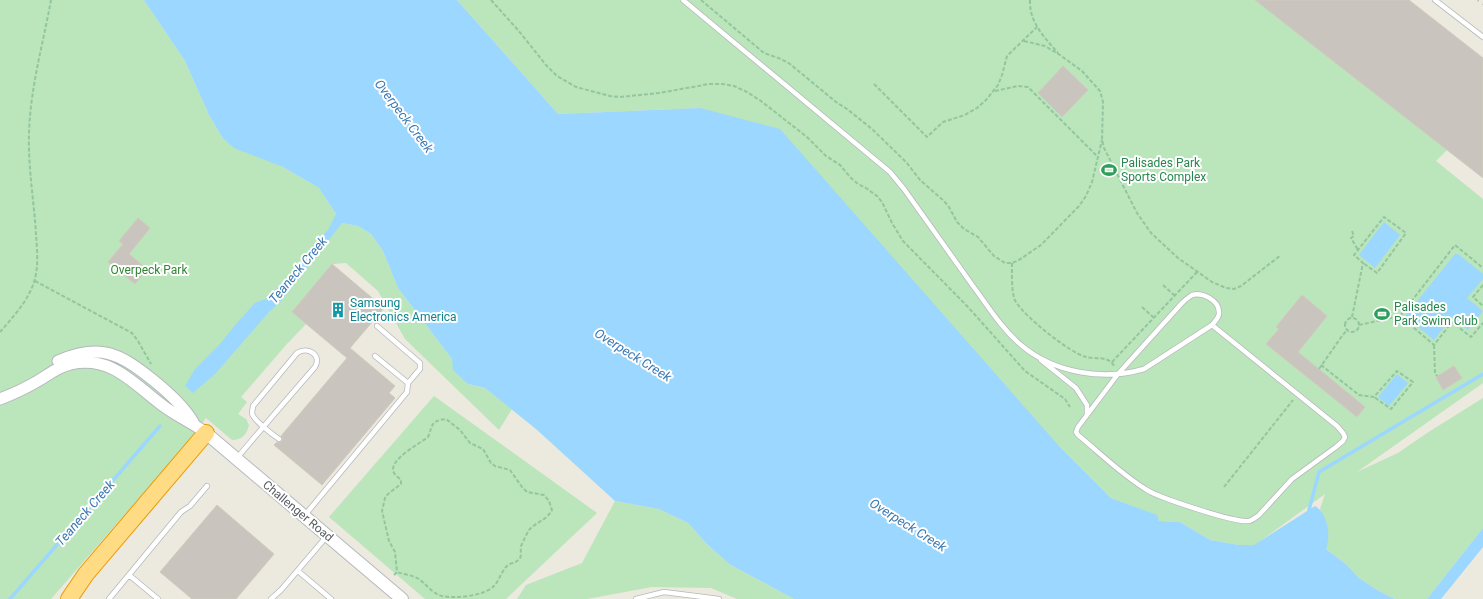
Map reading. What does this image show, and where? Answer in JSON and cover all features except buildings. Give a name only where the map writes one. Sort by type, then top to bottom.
[{"type":"highway","points":[[69,599],[86,574],[200,429]]},
{"type":"main road","name":"Challenger Road","points":[[200,429],[402,599]]},
{"type":"street","name":"Challenger Road","points":[[0,399],[17,393],[56,370],[70,364],[96,363],[123,373],[162,405],[200,429]]},
{"type":"lane","points":[[683,0],[874,157],[890,172],[904,189],[993,315],[1020,344],[1076,388],[1087,405],[1087,414]]},
{"type":"lane","points":[[1435,0],[1483,37]]},
{"type":"lane","points":[[1038,358],[1082,373],[1100,375],[1118,374],[1144,369],[1212,325],[1218,319],[1219,312],[1217,305],[1209,297],[1199,294],[1191,296],[1182,303],[1118,374],[1087,414],[1077,429],[1077,434],[1138,484],[1160,496],[1207,512],[1249,521],[1253,520],[1259,515],[1292,479],[1345,439],[1343,433],[1337,426],[1212,325]]},
{"type":"lane","points":[[304,517],[401,401],[407,392],[408,383],[420,369],[420,363],[377,326]]},
{"type":"lane","points":[[236,459],[264,427],[315,367],[317,360],[316,355],[306,350],[297,353],[254,406],[252,412],[253,416],[264,427],[279,439]]},
{"type":"lane","points":[[376,356],[408,383]]},
{"type":"lane","points":[[325,481],[330,486]]},
{"type":"lane","points":[[109,599],[181,512],[190,506],[207,486]]},
{"type":"lane","points":[[271,599],[298,571],[327,536]]},
{"type":"lane","points":[[298,571],[331,599]]},
{"type":"lane","points":[[129,575],[158,599]]},
{"type":"lane","points":[[636,599],[664,592],[719,599]]},
{"type":"path","points":[[0,332],[26,299],[35,281],[37,269],[29,158],[30,111],[38,64],[52,0]]},
{"type":"path","points":[[491,0],[518,30],[546,65],[557,76],[576,87],[610,96],[620,97],[660,93],[710,84],[723,84],[734,86],[761,101],[806,137],[826,156],[840,165],[858,184],[876,196],[882,202],[903,241],[968,307],[1025,371],[1059,394],[1065,399],[1070,407]]},
{"type":"path","points":[[701,0],[764,53],[782,59],[790,64],[836,102],[872,129],[906,162],[920,180],[944,201],[949,207],[956,222],[964,229],[978,237],[994,256],[1005,263],[1012,263],[1019,260],[1042,245],[1079,206],[1086,196],[1092,182],[1102,140],[1103,102],[1100,91],[1082,71],[1060,55],[1045,46],[1024,40]]},
{"type":"path","points":[[1030,0],[1030,12],[1037,26],[1060,55]]},
{"type":"path","points":[[874,84],[926,137],[942,122],[965,115],[977,108],[995,91],[1002,75],[1007,56],[1037,26]]},
{"type":"path","points":[[995,91],[1018,86],[1028,87],[1098,157]]},
{"type":"path","points":[[1102,140],[1104,148],[1141,220],[1151,233],[1197,272],[1219,286],[1234,289],[1241,286],[1281,255]]},
{"type":"path","points":[[1384,216],[1406,233],[1377,272],[1363,263],[1354,255],[1384,216]]},
{"type":"path","points":[[1352,232],[1354,236],[1350,238],[1358,250]]},
{"type":"path","points":[[1359,325],[1400,316],[1455,245],[1483,268]]},
{"type":"path","points":[[1012,263],[1014,297],[1018,304],[1042,328],[1065,346],[1086,357],[1108,360],[1112,362],[1118,374]]},
{"type":"path","points":[[1352,317],[1363,263]]},
{"type":"path","points":[[1112,362],[1197,272]]},
{"type":"path","points":[[35,281],[132,333],[154,370]]},
{"type":"path","points":[[1163,285],[1182,303]]},
{"type":"path","points":[[1483,285],[1473,297],[1483,306]]},
{"type":"path","points":[[1142,307],[1162,325]]},
{"type":"path","points":[[1400,316],[1434,345]]},
{"type":"path","points":[[1352,317],[1356,319],[1359,325]]},
{"type":"path","points":[[1347,330],[1345,323],[1347,319],[1352,317]]},
{"type":"path","points":[[1437,376],[1435,373],[1434,345],[1452,322],[1471,337],[1483,323]]},
{"type":"path","points":[[1347,330],[1354,332],[1358,329],[1359,325]]},
{"type":"path","points":[[1319,369],[1347,330]]},
{"type":"path","points":[[1321,365],[1359,395],[1374,397],[1391,409],[1413,382],[1397,371],[1374,397]]},
{"type":"path","points":[[1224,487],[1297,395]]},
{"type":"path","points":[[446,419],[460,430],[470,443],[483,449],[491,463],[495,466],[510,470],[522,487],[528,492],[544,495],[549,501],[552,510],[550,514],[529,530],[521,546],[521,556],[519,560],[506,567],[495,585],[487,592],[481,592],[463,598],[443,596],[432,591],[416,577],[397,572],[395,552],[389,541],[382,511],[382,504],[388,494],[401,484],[401,480],[394,474],[393,468],[396,463],[415,445],[428,437],[431,426],[435,422],[446,419]]},
{"type":"path","points":[[394,575],[397,572]]},
{"type":"green space","name":"Overpeck Park","points":[[0,0],[144,0],[185,61],[209,115],[222,137],[283,167],[319,188],[342,223],[358,226],[371,234],[383,251],[398,288],[452,359],[468,384],[485,388],[512,409],[499,430],[405,339],[378,291],[346,263],[332,264],[292,312],[306,324],[241,397],[247,402],[238,414],[246,419],[249,425],[244,436],[239,439],[232,440],[206,418],[185,445],[51,599],[0,599]]},
{"type":"green space","points":[[457,0],[1255,0],[1450,147],[1436,161],[1483,199],[1483,383],[1357,472],[1398,453],[1483,398],[1483,528],[1427,599],[1395,599],[1377,590],[1359,578],[1347,565],[1326,549],[1327,524],[1320,509],[1325,494],[1255,545],[1239,545],[1210,540],[1180,522],[1159,521],[1156,515],[1111,498],[1059,446],[700,108],[558,114]]},
{"type":"green space","points":[[434,396],[597,513],[506,599],[425,599],[329,517]]},
{"type":"green space","points":[[615,501],[659,509],[688,523],[707,544],[729,564],[794,599],[737,599],[711,588],[652,587],[587,599],[517,599],[526,585],[582,563]]},
{"type":"water","name":"Overpeck Creek","points":[[144,0],[457,0],[558,114],[700,108],[780,129],[1059,446],[1111,498],[1157,515],[1159,521],[1180,522],[1210,540],[1239,545],[1254,545],[1315,506],[1326,519],[1328,538],[1326,549],[1347,565],[1359,578],[1377,590],[1395,599],[794,599],[729,564],[707,544],[688,523],[659,509],[615,501],[536,429],[485,388],[468,384],[453,370],[452,359],[398,288],[383,251],[371,234],[358,226],[342,223],[281,301],[269,312],[215,374],[193,393],[185,386],[195,369],[220,344],[255,303],[268,298],[300,263],[310,249],[328,230],[336,214],[319,188],[283,167],[234,148],[222,137],[209,115],[185,61]]},
{"type":"water","points":[[1384,222],[1400,235],[1375,268],[1359,255]]},
{"type":"water","points":[[1455,254],[1458,254],[1483,274],[1483,279],[1467,298],[1483,311],[1468,330],[1452,317],[1434,340],[1406,317],[1406,315]]},
{"type":"water","points":[[1397,374],[1408,383],[1389,406],[1378,397]]},
{"type":"water","points":[[1483,528],[1483,547],[1441,599],[1427,599]]},
{"type":"waterway","points":[[1309,510],[1319,472],[1483,374]]},
{"type":"waterway","name":"Teaneck Creek","points":[[10,599],[160,426]]},
{"type":"railway","points":[[1478,0],[1483,4]]},
{"type":"place","name":"Palisades Park Sports Complex","points":[[1109,170]]},
{"type":"place","name":"Samsung Electronics America","points":[[338,310]]},
{"type":"place","name":"Palisades Park Swim Club","points":[[1382,314]]}]
